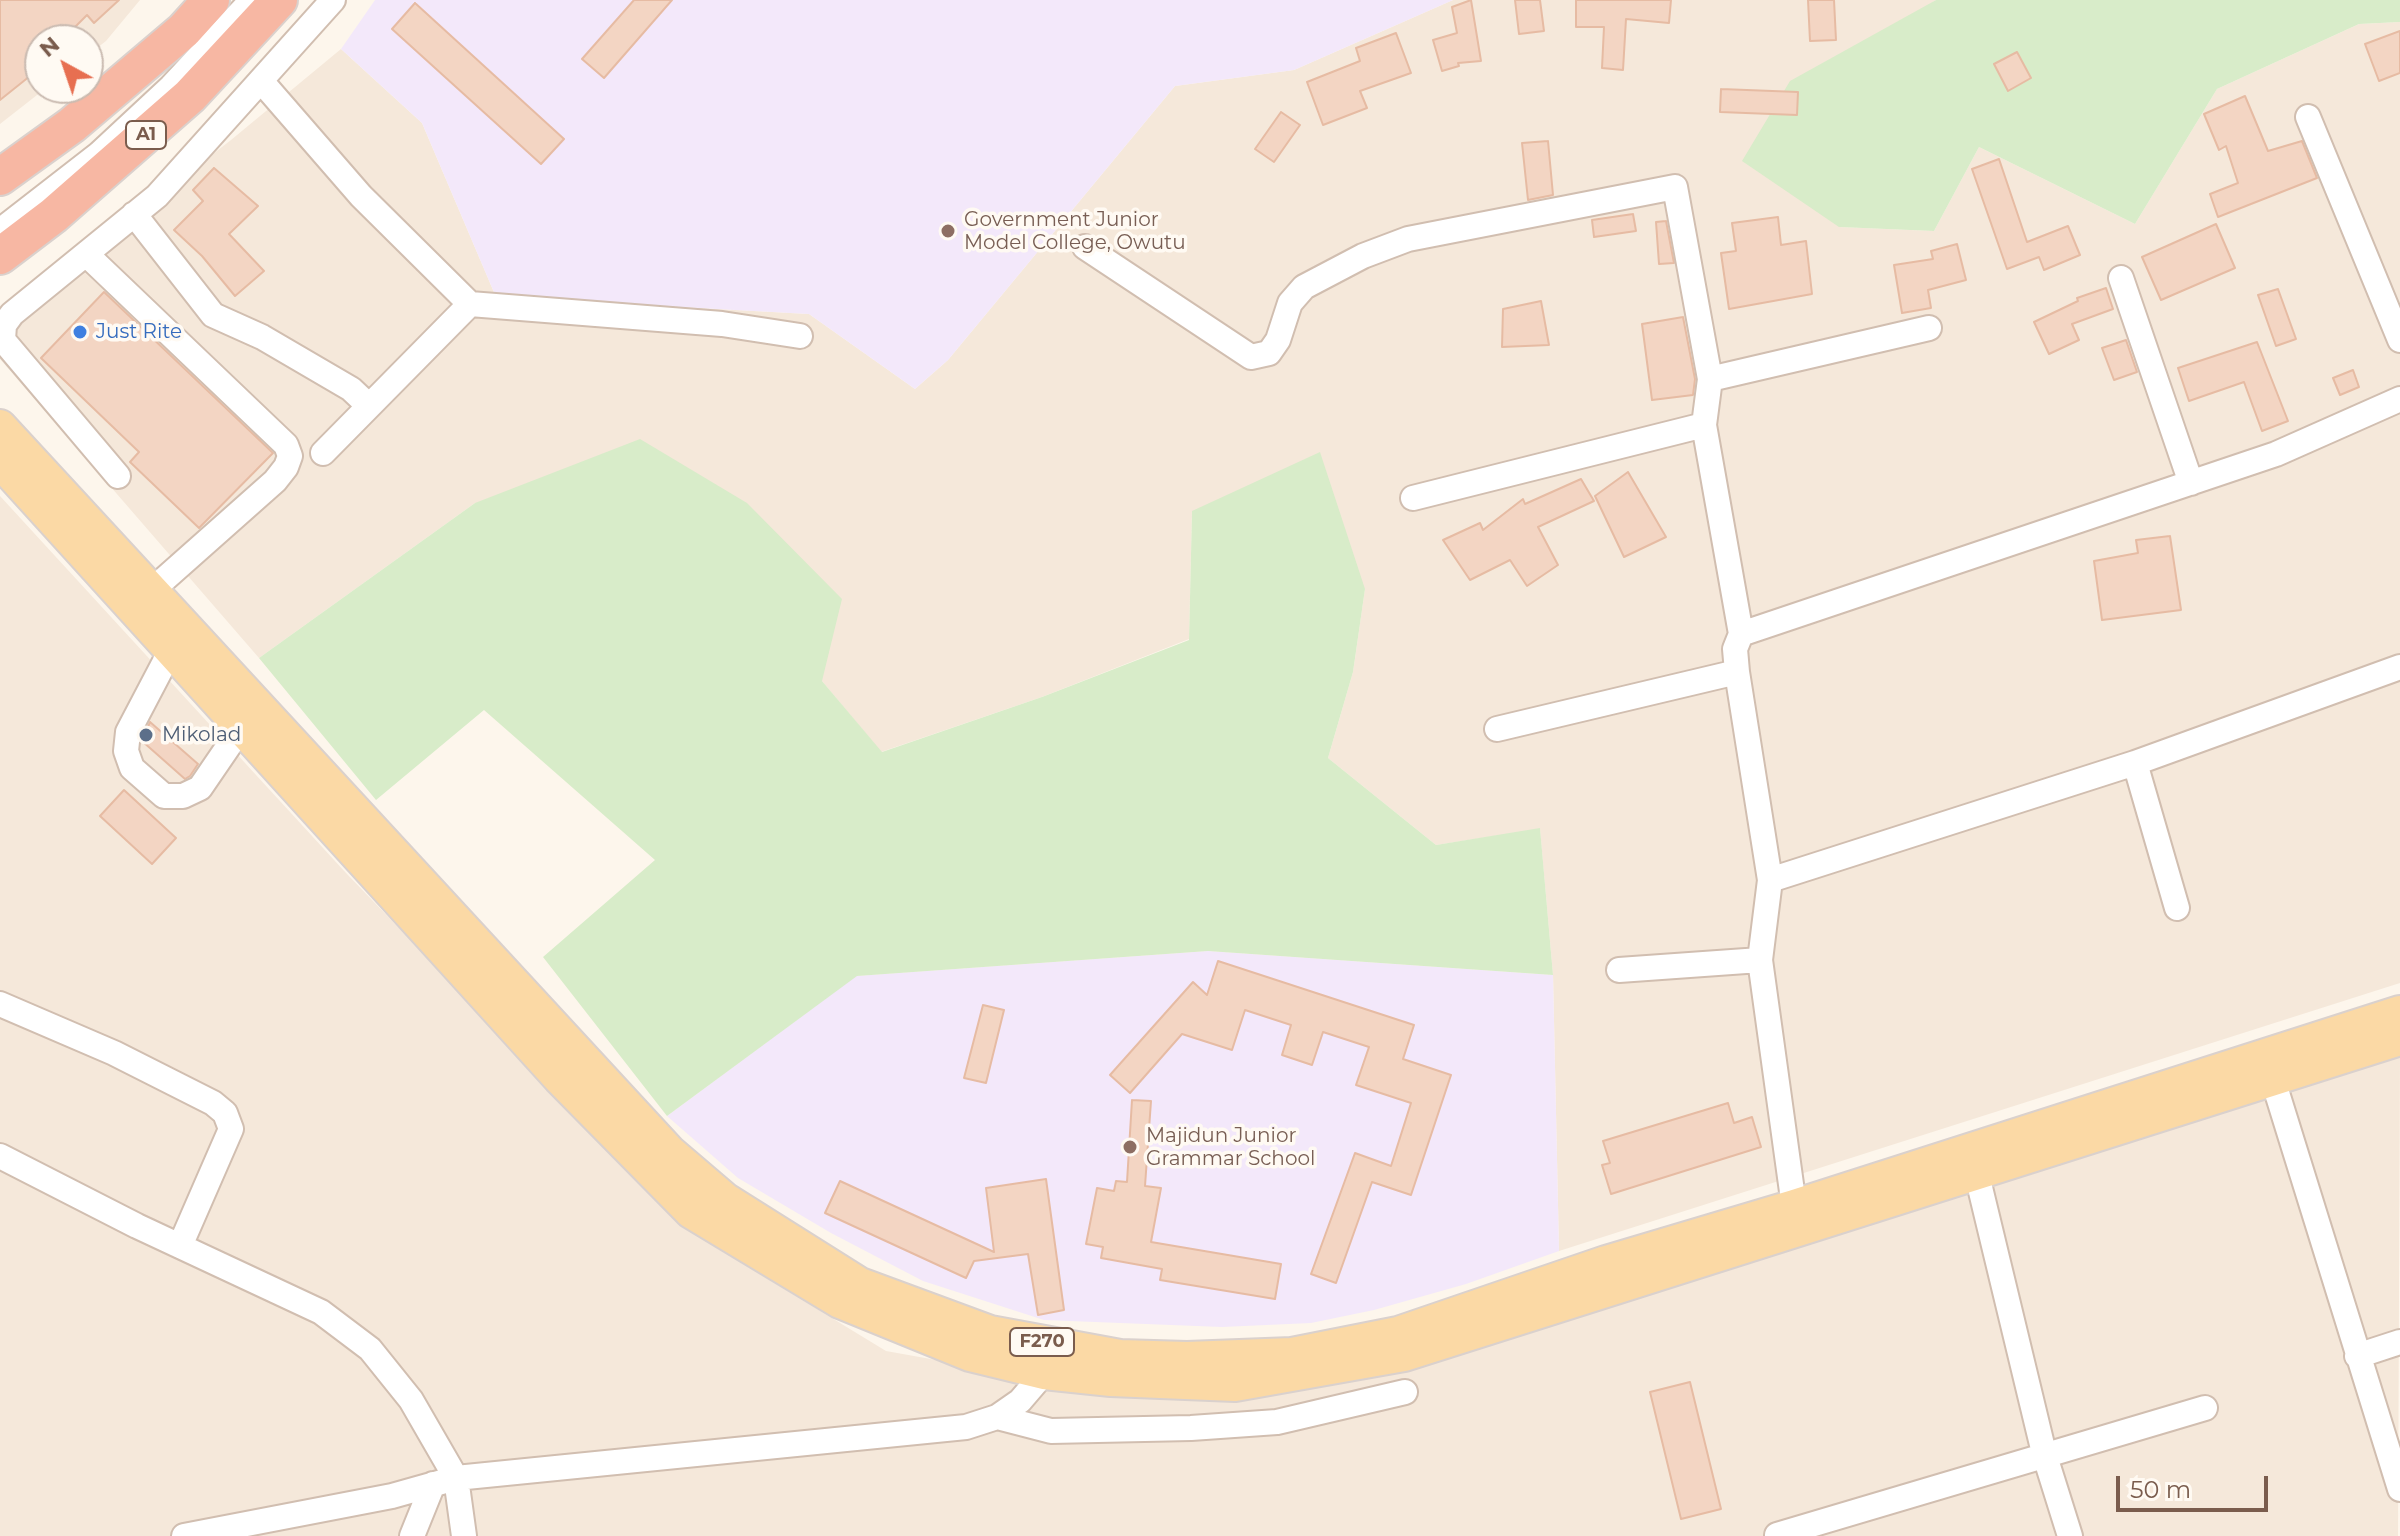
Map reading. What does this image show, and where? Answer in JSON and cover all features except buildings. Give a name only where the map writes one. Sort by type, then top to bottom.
[{"type":"highway","name":"A1","points":[[0,256],[54,215],[190,96],[279,0]]},
{"type":"highway","points":[[0,177],[72,125],[184,30],[210,1]]},
{"type":"main road","name":"F270","points":[[0,426],[670,1152],[725,1199],[860,1284],[990,1332],[1120,1356],[1187,1358],[1292,1354],[1398,1333],[1977,1175],[2400,1039]]},
{"type":"main road","name":"F270","points":[[0,462],[559,1078],[691,1212],[840,1302],[970,1355],[1044,1373],[1235,1385],[1404,1355],[1794,1206],[2400,1012]]},
{"type":"street","points":[[0,231],[99,154],[171,87],[252,0]]},
{"type":"street","points":[[118,476],[3,340],[4,325],[12,314],[157,196],[333,0]]},
{"type":"street","points":[[262,82],[361,196],[470,304],[722,324],[800,336]]},
{"type":"street","points":[[2308,117],[2400,340]]},
{"type":"street","points":[[1085,247],[1251,357],[1269,353],[1278,340],[1290,303],[1304,287],[1363,256],[1408,239],[1675,187],[1710,379],[1704,425],[1741,634],[1735,649],[1737,672],[1770,880],[1760,960],[1794,1206]]},
{"type":"street","points":[[134,214],[213,315],[262,337],[351,389],[369,406]]},
{"type":"street","points":[[86,254],[286,445],[290,456],[275,481],[151,591]]},
{"type":"street","points":[[2121,278],[2191,483]]},
{"type":"street","points":[[323,453],[470,304]]},
{"type":"street","points":[[1710,379],[1929,328]]},
{"type":"street","points":[[1741,634],[2276,454],[2400,399]]},
{"type":"street","points":[[1413,498],[1704,425]]},
{"type":"street","points":[[171,650],[128,732],[126,751],[132,768],[164,796],[183,796],[200,788],[241,728]]},
{"type":"street","points":[[1770,880],[2135,763],[2400,667]]},
{"type":"street","points":[[1497,729],[1737,672]]},
{"type":"street","points":[[2135,763],[2177,908]]},
{"type":"street","points":[[1619,970],[1760,960]]},
{"type":"street","points":[[0,1004],[114,1053],[213,1103],[225,1113],[231,1129],[180,1246]]},
{"type":"street","points":[[2273,1080],[2400,1489]]},
{"type":"street","points":[[0,1156],[321,1312],[370,1349],[411,1400],[464,1536]]},
{"type":"street","points":[[1977,1175],[2044,1453],[2070,1536]]},
{"type":"street","points":[[2357,1356],[2400,1342]]},
{"type":"street","points":[[184,1536],[392,1496],[445,1481],[966,1427],[997,1417],[1020,1401],[1044,1373]]},
{"type":"street","points":[[997,1417],[1051,1431],[1191,1428],[1277,1422],[1405,1392]]},
{"type":"street","points":[[1777,1535],[2044,1453],[2205,1408]]},
{"type":"street","points":[[412,1536],[445,1481]]},
{"type":"shaded area","points":[[0,0],[140,0],[104,43],[104,24],[24,24],[26,104],[0,124]]},
{"type":"shaded area","points":[[375,0],[1453,0],[1294,70],[1175,86],[948,360],[915,389],[809,314],[496,297],[422,123],[341,49]]},
{"type":"shaded area","points":[[1453,0],[1936,0],[1924,8],[1839,227],[1934,231],[1979,147],[2135,224],[2217,89],[2359,24],[2400,22],[2400,983],[1559,1251],[1553,975],[1540,829],[1436,845],[1328,758],[1353,672],[1365,589],[1192,511],[1189,639],[1042,697],[881,752],[822,681],[475,503],[259,658],[0,359],[0,319],[231,140],[341,49],[422,123],[496,297],[809,314],[915,389],[948,360],[1175,86],[1294,70]]},
{"type":"shaded area","points":[[0,496],[346,873],[694,1234],[886,1351],[1143,1397],[2400,1054],[2398,1536],[0,1536]]},
{"type":"shaded area","name":"Majidun Junior Grammar School","points":[[1208,951],[1553,975],[1559,1251],[1466,1284],[1374,1310],[1311,1323],[1222,1327],[1044,1320],[923,1281],[831,1233],[738,1178],[667,1116],[856,976]]},
{"type":"green space","points":[[1936,0],[2400,0],[2400,22],[2359,24],[2217,89],[2135,224],[1979,147],[1934,231],[1839,227],[1742,161],[1790,81]]},
{"type":"green space","points":[[640,439],[747,503],[842,599],[822,681],[882,752],[1042,697],[1189,640],[1192,511],[1320,452],[1365,589],[1353,672],[1328,758],[1436,845],[1540,828],[1553,975],[1208,951],[857,976],[667,1116],[543,957],[655,860],[484,710],[376,800],[259,658],[475,503]]},
{"type":"place","name":"Government Junior Model College, Owutu","points":[[948,231]]},
{"type":"place","name":"Just Rite","points":[[80,332]]},
{"type":"place","name":"Mikolad","points":[[146,735]]},
{"type":"place","name":"Majidun Junior Grammar School","points":[[1130,1147]]}]
